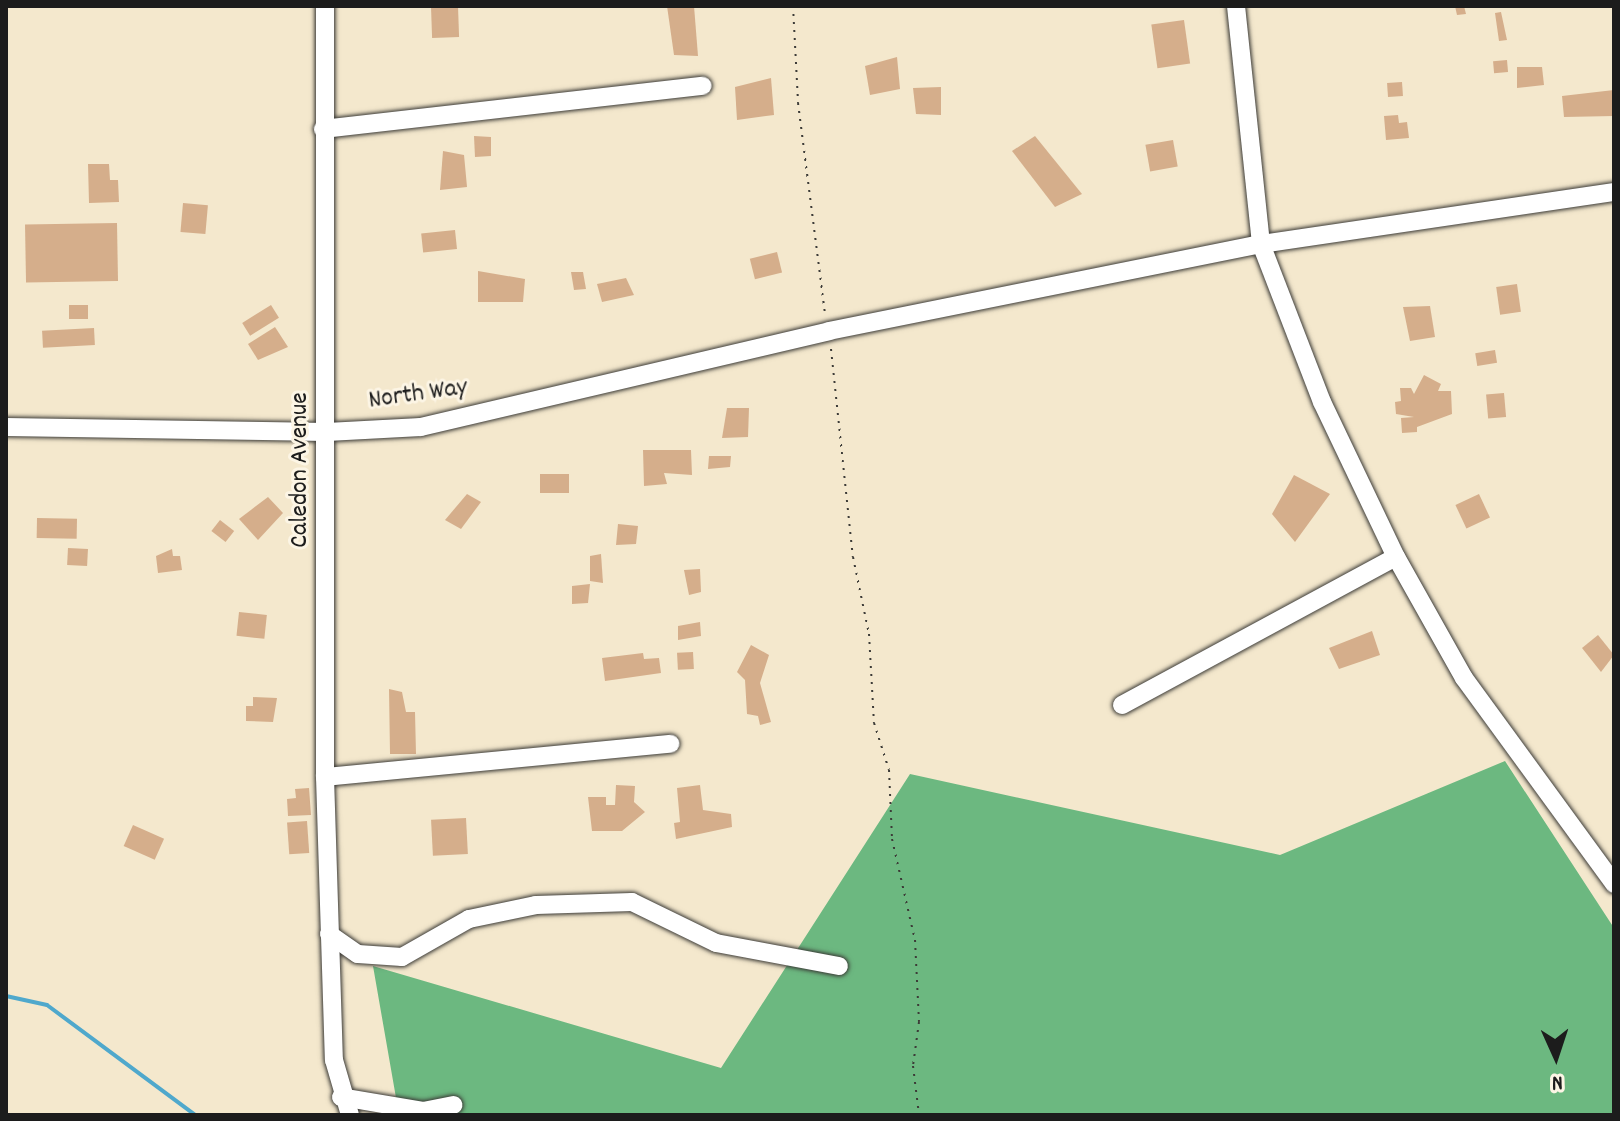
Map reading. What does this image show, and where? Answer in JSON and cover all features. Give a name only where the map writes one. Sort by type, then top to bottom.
[{"type":"street","name":"Caledon Avenue","points":[[325,6],[325,777],[334,1060],[341,1097],[350,1115]]},
{"type":"street","points":[[1236,6],[1261,244],[1322,402],[1396,557],[1473,692],[1614,884]]},
{"type":"street","points":[[323,129],[703,86]]},
{"type":"street","name":"North Way","points":[[6,427],[327,432],[421,427],[829,331],[1261,244],[1614,192]]},
{"type":"street","points":[[1122,705],[1396,557]]},
{"type":"street","points":[[325,777],[670,744]]},
{"type":"street","points":[[329,934],[358,954],[402,957],[469,919],[536,905],[632,902],[716,943],[839,966]]},
{"type":"street","points":[[341,1097],[423,1111],[453,1105]]},
{"type":"path","points":[[793,6],[802,144],[829,331],[853,557],[869,634],[874,723],[889,770],[892,839],[915,940],[919,1022],[913,1066],[919,1115]]},
{"type":"green space","points":[[1505,761],[1614,928],[1614,1115],[399,1115],[373,966],[721,1068],[910,774],[1280,855]]},
{"type":"building","points":[[458,6],[459,37],[432,38],[431,7]]},
{"type":"building","points":[[667,6],[694,6],[698,56],[674,55]]},
{"type":"building","points":[[1455,6],[1464,6],[1466,14],[1457,15]]},
{"type":"building","points":[[1501,12],[1507,40],[1499,41],[1495,13]]},
{"type":"building","points":[[1184,20],[1190,64],[1157,68],[1151,25]]},
{"type":"building","points":[[897,57],[900,89],[870,95],[865,66]]},
{"type":"building","points":[[1507,60],[1508,72],[1494,73],[1493,61]]},
{"type":"building","points":[[1517,67],[1542,67],[1544,85],[1517,88]]},
{"type":"building","points":[[771,78],[774,115],[737,120],[735,87]]},
{"type":"building","points":[[1402,82],[1403,96],[1388,97],[1387,83]]},
{"type":"building","points":[[941,87],[941,115],[916,114],[913,88]]},
{"type":"building","points":[[1614,90],[1614,116],[1564,117],[1562,96]]},
{"type":"building","points":[[1398,115],[1399,123],[1407,122],[1409,138],[1386,140],[1384,116]]},
{"type":"building","points":[[474,136],[491,137],[491,156],[475,157]]},
{"type":"building","points":[[1035,136],[1082,194],[1055,207],[1012,151]]},
{"type":"building","points":[[1173,140],[1178,167],[1150,171],[1145,145]]},
{"type":"building","points":[[443,151],[464,155],[467,187],[440,190]]},
{"type":"building","points":[[88,164],[109,164],[110,180],[118,180],[119,202],[89,203]]},
{"type":"building","points":[[183,203],[208,205],[205,234],[180,232]]},
{"type":"building","points":[[117,223],[118,281],[26,283],[25,225]]},
{"type":"building","points":[[455,230],[457,249],[423,252],[421,234]]},
{"type":"building","points":[[777,252],[782,272],[755,279],[750,259]]},
{"type":"building","points":[[478,271],[525,279],[523,302],[478,302]]},
{"type":"building","points":[[571,272],[583,272],[586,289],[574,290]]},
{"type":"building","points":[[626,278],[634,295],[602,302],[597,284]]},
{"type":"building","points":[[1517,284],[1521,312],[1500,315],[1496,287]]},
{"type":"building","points":[[69,305],[88,305],[88,319],[69,319]]},
{"type":"building","points":[[271,305],[279,318],[250,336],[242,323]]},
{"type":"building","points":[[1430,306],[1435,337],[1410,341],[1403,307]]},
{"type":"building","points":[[275,327],[288,347],[258,360],[248,344]]},
{"type":"building","points":[[94,328],[95,345],[43,348],[42,331]]},
{"type":"building","points":[[1495,350],[1497,363],[1477,366],[1475,353]]},
{"type":"building","points":[[1424,375],[1441,384],[1438,391],[1451,391],[1452,414],[1417,427],[1417,432],[1402,433],[1401,418],[1414,417],[1396,414],[1395,402],[1401,401],[1400,388],[1411,388],[1414,394]]},
{"type":"building","points":[[1504,393],[1506,417],[1488,418],[1486,395]]},
{"type":"building","points":[[727,408],[749,408],[748,437],[722,438]]},
{"type":"building","points":[[643,450],[691,450],[692,475],[664,473],[667,484],[644,486]]},
{"type":"building","points":[[709,456],[731,456],[730,467],[708,469]]},
{"type":"building","points":[[540,474],[569,474],[569,493],[540,493]]},
{"type":"building","points":[[1294,475],[1330,494],[1295,542],[1272,514]]},
{"type":"building","points":[[467,494],[481,502],[461,529],[445,520]]},
{"type":"building","points":[[1479,494],[1490,518],[1466,529],[1455,505]]},
{"type":"building","points":[[268,497],[283,513],[258,540],[239,519]]},
{"type":"building","points":[[37,518],[77,519],[77,539],[37,538]]},
{"type":"building","points":[[220,520],[234,531],[226,542],[211,531]]},
{"type":"building","points":[[618,524],[638,526],[636,544],[616,545]]},
{"type":"building","points":[[68,548],[88,549],[87,566],[67,565]]},
{"type":"building","points":[[172,549],[173,556],[180,556],[182,570],[158,573],[156,556]]},
{"type":"building","points":[[601,554],[603,583],[590,581],[590,556]]},
{"type":"building","points":[[700,569],[701,592],[689,595],[684,570]]},
{"type":"building","points":[[590,584],[588,603],[572,604],[572,586]]},
{"type":"building","points":[[239,612],[267,615],[264,639],[236,636]]},
{"type":"building","points":[[700,622],[701,636],[678,640],[678,626]]},
{"type":"building","points":[[1372,631],[1380,655],[1339,669],[1329,648]]},
{"type":"building","points":[[1598,635],[1614,655],[1601,672],[1582,648]]},
{"type":"building","points":[[751,645],[769,655],[760,683],[771,722],[760,725],[758,716],[747,714],[745,680],[737,672]]},
{"type":"building","points":[[693,652],[694,669],[678,670],[677,653]]},
{"type":"building","points":[[643,653],[644,659],[659,658],[661,673],[605,681],[602,658]]},
{"type":"building","points":[[389,689],[402,692],[406,712],[415,712],[416,754],[390,754]]},
{"type":"building","points":[[253,697],[277,698],[273,722],[246,721],[246,706],[253,706]]},
{"type":"building","points":[[616,785],[635,786],[634,802],[645,812],[622,831],[592,831],[588,797],[606,797],[606,805],[615,805]]},
{"type":"building","points":[[700,785],[703,810],[731,814],[732,827],[676,839],[674,823],[680,822],[677,788]]},
{"type":"building","points":[[309,788],[311,815],[288,816],[287,799],[296,798],[295,789]]},
{"type":"building","points":[[466,818],[468,854],[433,856],[431,820]]},
{"type":"building","points":[[307,821],[309,853],[289,854],[287,822]]},
{"type":"building","points":[[133,825],[164,839],[155,860],[124,846]]},
{"type":"waterway","points":[[6,996],[47,1005],[195,1115]]}]
